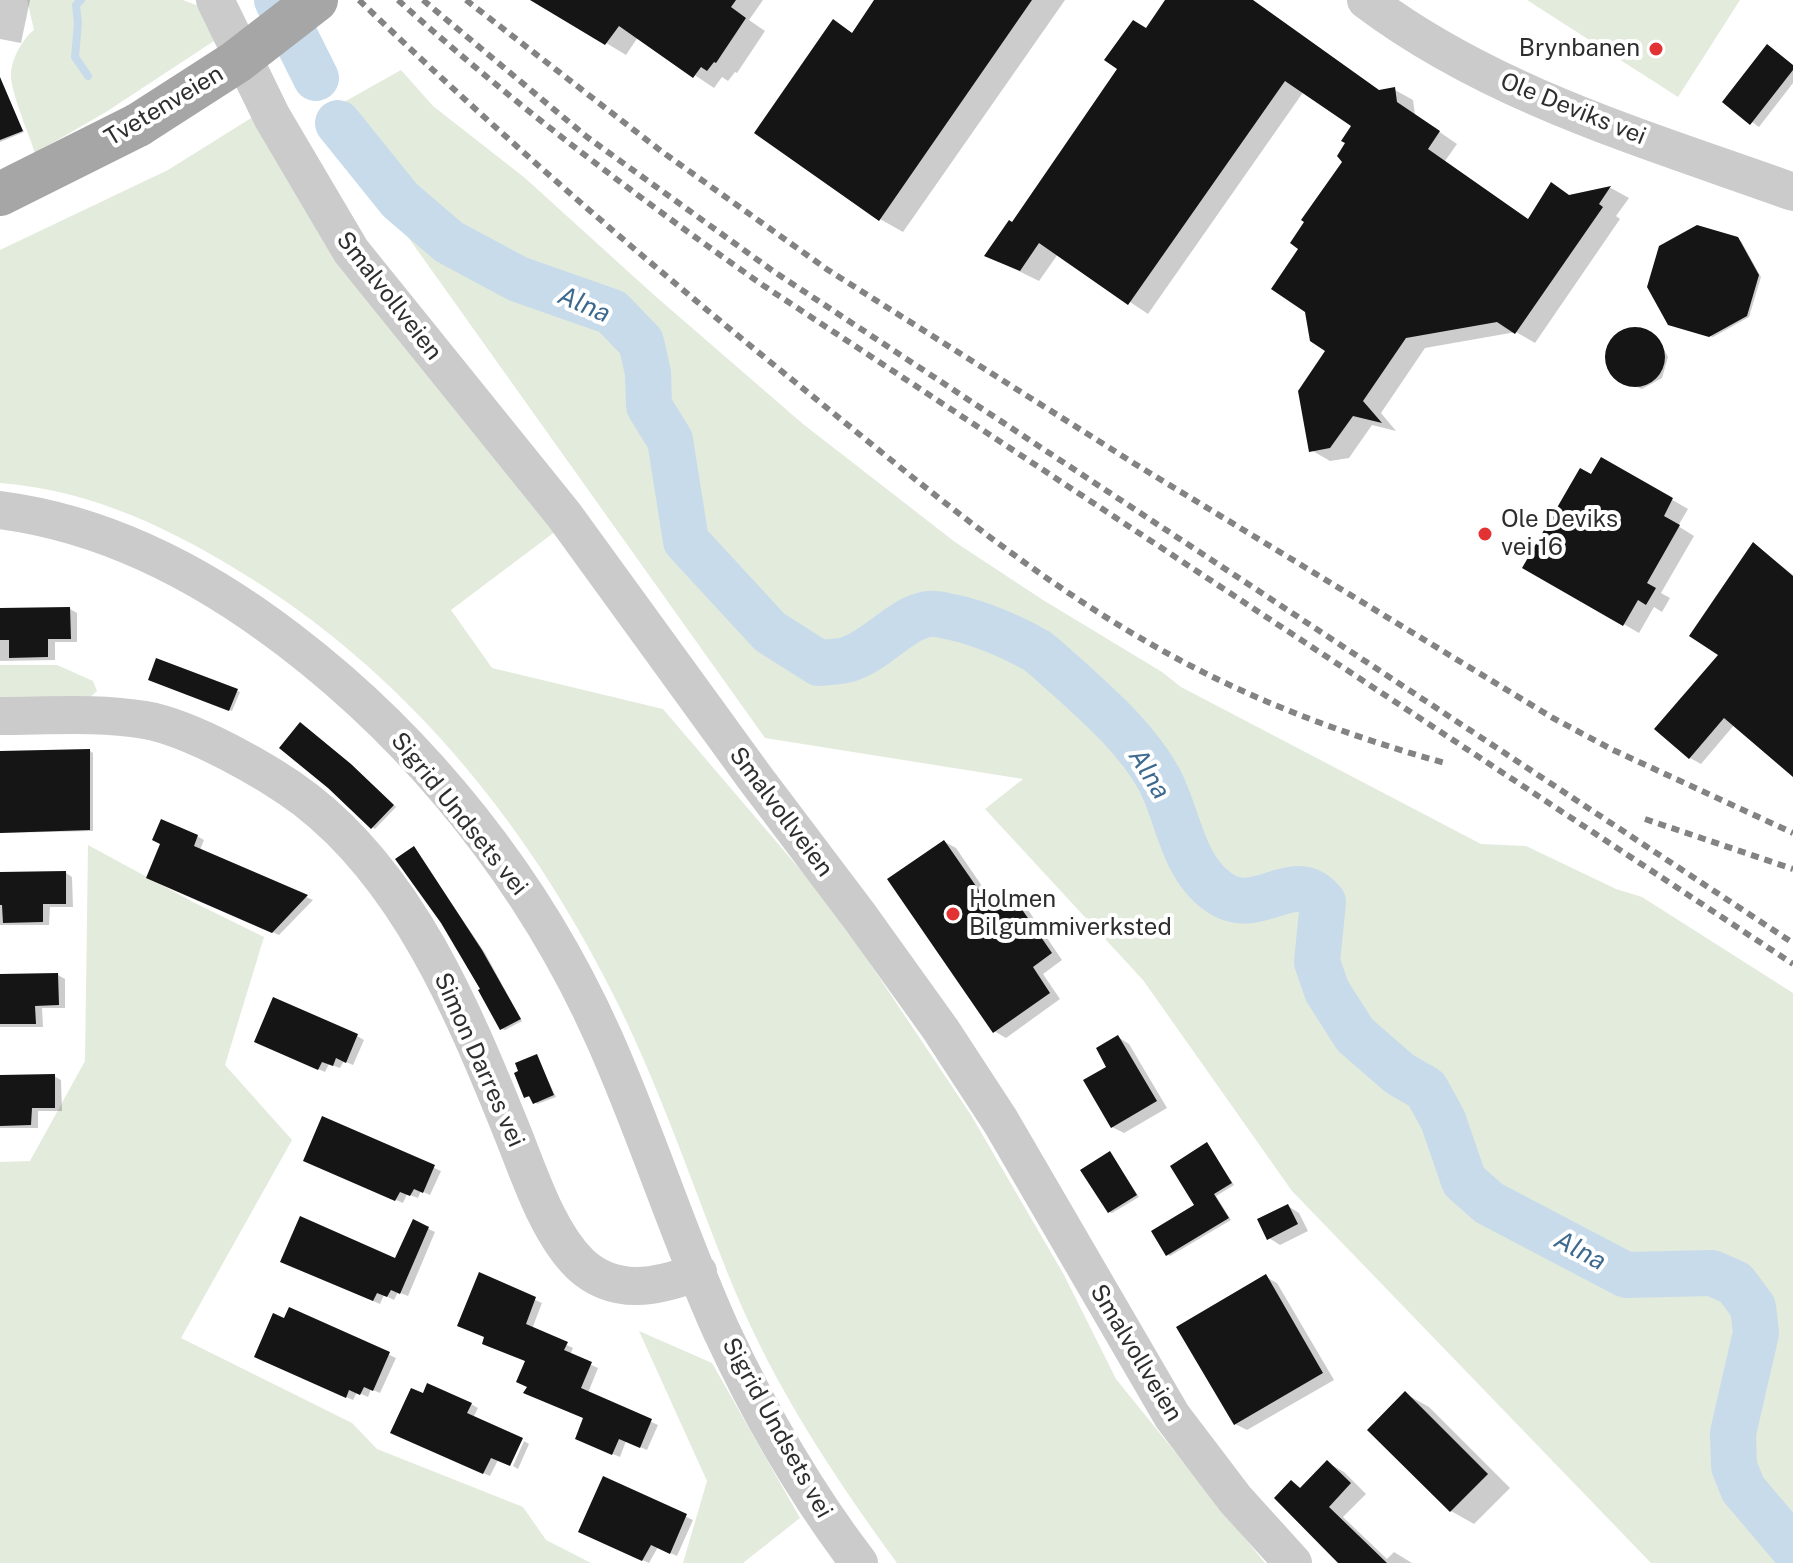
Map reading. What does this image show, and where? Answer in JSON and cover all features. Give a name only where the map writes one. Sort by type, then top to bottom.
[{"type":"main road","name":"Tvetenveien","points":[[0,194],[138,125],[236,62],[316,0]]},
{"type":"street","name":"Smalvollveien","points":[[215,0],[289,149],[351,251],[564,515],[860,917],[941,1030],[1001,1122],[1172,1416],[1235,1499],[1293,1563]]},
{"type":"street","name":"Ole Deviks vei","points":[[1366,0],[1433,46],[1525,93],[1793,192]]},
{"type":"street","name":"Sigrid Undsets vei","points":[[0,510],[93,529],[173,564],[264,620],[355,692],[436,779],[488,842],[518,882],[548,931],[605,1040],[721,1329],[763,1414],[787,1457],[859,1563]]},
{"type":"street","name":"Simon Darres vei","points":[[0,716],[109,717],[158,723],[207,742],[276,779],[307,801],[358,849],[397,900],[442,975],[470,1029],[549,1218],[579,1263],[594,1274],[627,1286],[658,1286],[698,1272]]},
{"type":"green space","points":[[27,0],[183,0],[196,5],[217,39],[106,112],[35,153],[11,81],[18,50],[34,30]]},
{"type":"green space","name":"Brynbanen","points":[[1527,0],[1740,0],[1678,97]]},
{"type":"green space","points":[[401,70],[433,106],[525,178],[803,424],[955,542],[1181,687],[1481,844],[1526,846],[1616,889],[1642,897],[1793,993],[1793,1563],[1651,1563],[1292,1191],[1143,980],[985,809],[1023,779],[765,738],[321,115]]},
{"type":"green space","points":[[256,115],[556,531],[451,610],[492,668],[663,709],[833,908],[971,1115],[1064,1275],[1116,1379],[1265,1563],[897,1563],[829,1465],[769,1363],[735,1291],[650,1075],[585,941],[549,880],[465,766],[417,713],[366,665],[311,620],[252,579],[193,544],[132,515],[68,494],[0,483],[0,250],[168,170]]},
{"type":"green space","points":[[0,665],[57,665],[93,681],[97,691],[89,698],[0,698]]},
{"type":"green space","points":[[88,845],[264,937],[225,1065],[292,1140],[181,1338],[352,1423],[377,1449],[523,1507],[546,1540],[591,1563],[0,1563],[0,1162],[30,1161],[85,1061]]},
{"type":"green space","points":[[639,1331],[712,1363],[800,1518],[743,1563],[683,1563],[707,1481]]},
{"type":"building","points":[[530,0],[736,0],[731,7],[746,18],[716,63],[707,71],[701,67],[693,78],[619,26],[605,45]]},
{"type":"building","points":[[874,0],[1032,0],[879,221],[754,133],[833,19],[852,33]]},
{"type":"building","points":[[1165,0],[1253,0],[1379,90],[1395,87],[1397,102],[1440,131],[1428,149],[1528,219],[1551,182],[1569,195],[1611,186],[1599,204],[1603,207],[1515,334],[1497,322],[1406,338],[1363,401],[1382,423],[1353,416],[1330,448],[1309,452],[1298,391],[1325,351],[1310,341],[1305,312],[1271,289],[1298,249],[1290,243],[1304,222],[1301,220],[1342,162],[1337,156],[1345,143],[1341,141],[1351,126],[1285,81],[1128,305],[1039,243],[1020,271],[984,256],[1009,220],[1012,222],[1117,69],[1104,60],[1133,20],[1146,28]]},
{"type":"building","points":[[1767,44],[1793,65],[1793,70],[1750,125],[1722,102]]},
{"type":"building","points":[[0,77],[23,131],[0,140]]},
{"type":"building","points":[[1697,225],[1738,237],[1759,275],[1747,316],[1709,337],[1668,325],[1647,287],[1659,246]]},
{"type":"building","points":[[1635,327],[1656,336],[1665,357],[1656,378],[1635,387],[1614,378],[1605,357],[1614,336]]},
{"type":"building","points":[[1601,457],[1673,498],[1664,516],[1680,525],[1647,583],[1656,588],[1646,605],[1638,600],[1623,626],[1522,568],[1580,468],[1591,474]]},
{"type":"building","points":[[1753,542],[1793,576],[1793,777],[1724,718],[1689,759],[1654,729],[1718,655],[1689,636]]},
{"type":"building","points":[[70,607],[71,639],[48,639],[48,657],[9,658],[9,640],[0,640],[0,608]]},
{"type":"building","points":[[156,658],[238,689],[229,711],[148,680]]},
{"type":"building","points":[[300,722],[394,805],[371,829],[279,748]]},
{"type":"building","points":[[90,749],[90,830],[0,833],[0,751]]},
{"type":"building","points":[[161,819],[198,835],[194,846],[308,895],[272,933],[146,878],[160,844],[152,840]]},
{"type":"building","points":[[944,840],[992,909],[1012,895],[1052,953],[1033,967],[1050,993],[993,1033],[887,879]]},
{"type":"building","points":[[414,846],[482,950],[521,1019],[500,1030],[441,923],[395,859]]},
{"type":"building","points":[[66,871],[66,904],[43,904],[43,922],[3,923],[0,872]]},
{"type":"building","points":[[58,973],[59,1005],[35,1006],[36,1024],[0,1024],[0,974]]},
{"type":"building","points":[[273,997],[358,1034],[346,1063],[336,1058],[333,1066],[322,1062],[318,1070],[254,1042]]},
{"type":"building","points":[[1118,1035],[1157,1101],[1111,1128],[1083,1080],[1106,1067],[1096,1048]]},
{"type":"building","points":[[537,1054],[554,1095],[533,1104],[529,1096],[524,1098],[514,1073],[518,1071],[515,1063]]},
{"type":"building","points":[[55,1074],[55,1108],[32,1108],[31,1125],[0,1126],[0,1075]]},
{"type":"building","points":[[322,1116],[435,1165],[423,1193],[414,1189],[410,1196],[400,1192],[395,1201],[303,1161]]},
{"type":"building","points":[[1207,1142],[1232,1183],[1214,1194],[1229,1218],[1166,1256],[1151,1231],[1194,1205],[1170,1166]]},
{"type":"building","points":[[1110,1151],[1137,1195],[1108,1213],[1080,1170]]},
{"type":"building","points":[[1288,1204],[1298,1224],[1267,1240],[1257,1219]]},
{"type":"building","points":[[300,1216],[395,1258],[413,1219],[429,1227],[400,1294],[391,1290],[387,1297],[377,1293],[373,1301],[280,1262]]},
{"type":"building","points":[[479,1272],[536,1297],[526,1324],[568,1342],[564,1350],[592,1362],[581,1388],[652,1419],[640,1448],[619,1439],[612,1455],[575,1439],[583,1418],[523,1393],[527,1387],[516,1382],[525,1361],[482,1344],[484,1337],[457,1326]]},
{"type":"building","points":[[1266,1274],[1323,1373],[1234,1425],[1176,1327]]},
{"type":"building","points":[[289,1307],[390,1352],[373,1391],[364,1387],[360,1395],[349,1390],[346,1398],[254,1357],[273,1313],[284,1318]]},
{"type":"building","points":[[427,1383],[472,1403],[467,1413],[523,1438],[510,1466],[491,1458],[483,1474],[390,1433],[411,1388],[423,1393]]},
{"type":"building","points":[[1405,1391],[1488,1474],[1450,1512],[1367,1430]]},
{"type":"building","points":[[1327,1460],[1351,1483],[1329,1507],[1387,1563],[1338,1563],[1274,1498],[1291,1480],[1300,1488]]},
{"type":"building","points":[[603,1476],[687,1514],[670,1554],[651,1545],[642,1561],[578,1532]]},
{"type":"waterway","points":[[81,0],[76,5],[75,57],[88,76]]},
{"type":"waterway","name":"Alna","points":[[277,0],[316,78]]},
{"type":"waterway","name":"Alna","points":[[338,123],[400,200],[449,242],[518,279],[612,312],[641,342],[648,373],[649,406],[670,440],[686,541],[770,632],[819,663],[834,662],[860,655],[917,617],[934,614],[985,627],[1037,651],[1103,711],[1140,750],[1166,793],[1188,854],[1205,880],[1217,891],[1232,899],[1246,901],[1299,889],[1311,892],[1323,902],[1317,962],[1327,991],[1355,1035],[1400,1074],[1426,1089],[1443,1120],[1464,1181],[1489,1203],[1626,1275],[1712,1273],[1735,1283],[1753,1307],[1756,1333],[1733,1433],[1734,1466],[1743,1489],[1793,1548]]},
{"type":"railway","points":[[359,0],[518,148],[683,290],[932,493],[1027,564],[1125,629],[1208,675],[1308,718],[1445,763]]},
{"type":"railway","points":[[398,0],[576,149],[764,286],[1793,964]]},
{"type":"railway","points":[[423,0],[587,137],[773,271],[1793,943]]},
{"type":"railway","points":[[466,0],[661,151],[828,270],[1135,464],[1553,718],[1611,749],[1793,833]]},
{"type":"railway","points":[[1645,819],[1793,869]]},
{"type":"place","name":"Brynbanen","points":[[1656,49]]},
{"type":"place","name":"Ole Deviks vei 16","points":[[1485,534]]},
{"type":"place","name":"Holmen Bilgummiverksted","points":[[953,914]]}]
